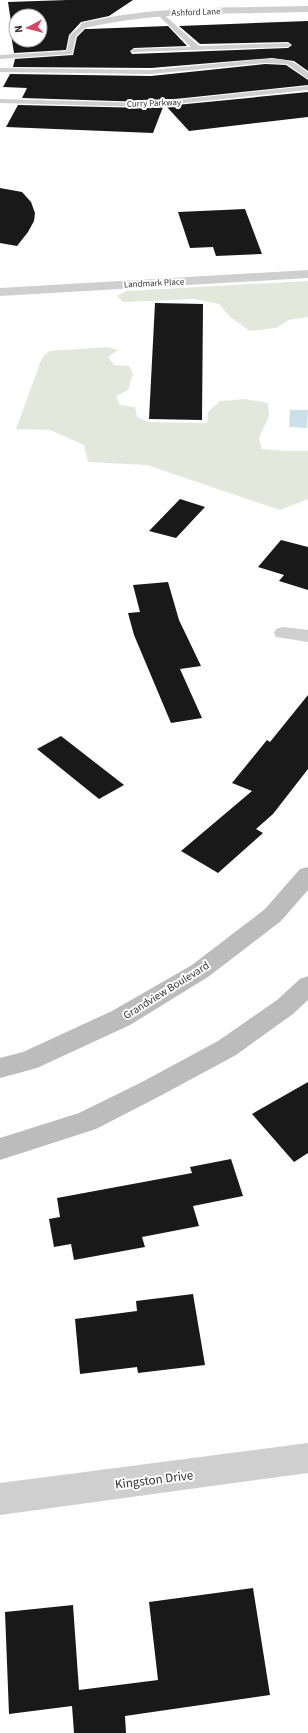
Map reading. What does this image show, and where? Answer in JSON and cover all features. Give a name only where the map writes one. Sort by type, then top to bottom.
[{"type":"street","name":"Ashford Lane","points":[[85,25],[114,18],[160,14],[171,10],[308,8]]},
{"type":"street","name":"Landmark Place","points":[[0,292],[308,274]]},
{"type":"street","points":[[283,633],[308,636]]},
{"type":"street","name":"Grandview Boulevard","points":[[0,1068],[28,1061],[121,1018],[200,971],[273,915],[308,875]]},
{"type":"street","points":[[0,1148],[88,1121],[152,1089],[227,1048],[285,1007],[308,985]]},
{"type":"street","name":"Kingston Drive","points":[[0,1499],[308,1458]]},
{"type":"lane","points":[[160,14],[198,49]]},
{"type":"lane","points":[[0,57],[70,53],[73,35],[85,25]]},
{"type":"lane","points":[[134,51],[288,45]]},
{"type":"lane","points":[[0,70],[151,72],[265,61],[284,61],[295,64],[308,77]]},
{"type":"lane","name":"Curry Parkway","points":[[0,101],[147,105],[308,88]]},
{"type":"shaded area","points":[[308,281],[308,317],[289,320],[276,328],[250,331],[230,317],[219,304],[194,299],[123,302],[117,296],[126,291]]},
{"type":"shaded area","points":[[108,347],[118,350],[108,357],[114,365],[129,366],[133,374],[128,390],[116,396],[120,405],[135,407],[137,417],[148,422],[207,423],[208,412],[220,401],[245,399],[268,403],[269,416],[259,438],[262,449],[308,451],[308,499],[280,510],[147,465],[88,462],[84,445],[50,430],[16,429],[42,358],[49,351]]},
{"type":"water","points":[[290,410],[308,410],[307,428],[289,427]]},
{"type":"building","points":[[133,0],[109,16],[81,22],[69,35],[66,50],[14,53],[13,48],[48,48],[48,8],[9,8],[8,2]]},
{"type":"building","points":[[308,21],[308,71],[294,61],[272,58],[151,68],[13,67],[15,59],[73,55],[77,37],[85,29],[168,26],[187,46],[134,48],[130,51],[132,54],[288,48],[292,45],[288,42],[200,44],[179,26]]},
{"type":"building","points":[[265,64],[286,65],[308,80],[308,85],[147,102],[22,98],[27,88],[3,87],[10,74],[151,76]]},
{"type":"building","points":[[308,92],[308,117],[189,131],[166,106]]},
{"type":"building","points":[[18,105],[147,108],[163,107],[153,133],[6,127]]},
{"type":"building","points":[[0,188],[22,192],[31,202],[35,213],[34,221],[28,232],[17,246],[0,243]]},
{"type":"building","points":[[245,209],[262,254],[216,256],[213,247],[190,248],[178,212]]},
{"type":"building","points":[[155,303],[203,304],[202,420],[149,419]]},
{"type":"building","points":[[180,499],[205,507],[176,538],[149,531]]},
{"type":"building","points":[[281,540],[308,547],[308,590],[279,581],[284,575],[258,567]]},
{"type":"building","points":[[168,582],[179,620],[201,666],[180,669],[202,718],[171,723],[134,635],[128,613],[140,612],[133,585]]},
{"type":"building","points":[[308,695],[308,769],[273,814],[256,829],[263,833],[218,873],[181,851],[252,791],[232,783],[267,740],[270,742]]},
{"type":"building","points":[[61,736],[124,785],[99,799],[37,749]]},
{"type":"building","points":[[308,1082],[308,1153],[294,1162],[252,1114]]},
{"type":"building","points":[[231,1159],[243,1196],[193,1206],[199,1226],[142,1237],[145,1247],[74,1260],[71,1244],[54,1247],[49,1219],[60,1217],[57,1198],[192,1173],[190,1167]]},
{"type":"building","points":[[193,1294],[205,1365],[138,1373],[137,1367],[80,1374],[75,1319],[137,1311],[136,1301]]},
{"type":"building","points":[[253,1588],[270,1695],[125,1716],[126,1733],[74,1733],[72,1706],[9,1714],[5,1612],[73,1605],[79,1690],[158,1680],[149,1602]]}]
